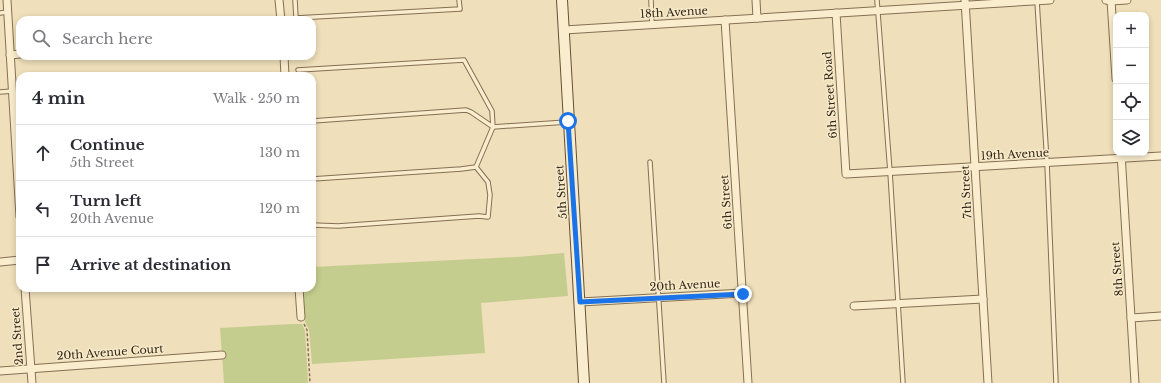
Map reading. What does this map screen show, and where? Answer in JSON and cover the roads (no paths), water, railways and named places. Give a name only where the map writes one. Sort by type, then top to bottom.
[{"type":"main road","name":"5th Street","points":[[562,0],[584,383]]},
{"type":"street","points":[[8,0],[10,55],[16,130]]},
{"type":"street","points":[[279,0],[281,16]]},
{"type":"street","points":[[756,0],[757,18]]},
{"type":"street","name":"18th Avenue","points":[[564,30],[878,11],[965,3],[1050,0]]},
{"type":"street","points":[[1113,48],[1109,0],[1127,0]]},
{"type":"street","name":"7th Street","points":[[965,3],[988,383]]},
{"type":"street","name":"6th Street Road","points":[[836,13],[846,174]]},
{"type":"street","name":"6th Street","points":[[725,20],[748,383]]},
{"type":"street","points":[[10,55],[16,54]]},
{"type":"street","points":[[284,60],[285,72]]},
{"type":"street","name":"19th Avenue","points":[[846,174],[1047,163],[1121,156]]},
{"type":"street","name":"8th Street","points":[[1121,156],[1135,383]]},
{"type":"street","name":"19th Avenue","points":[[1149,156],[1161,156]]},
{"type":"street","points":[[0,262],[16,260]]},
{"type":"street","name":"2nd Street","points":[[25,292],[32,383]]},
{"type":"street","points":[[299,292],[301,317]]},
{"type":"street","name":"20th Avenue","points":[[580,302],[743,294]]},
{"type":"street","points":[[854,306],[983,299]]},
{"type":"street","points":[[1131,318],[1161,316]]},
{"type":"street","name":"20th Avenue Court","points":[[0,371],[222,355]]},
{"type":"lane","points":[[295,0],[296,16]]},
{"type":"lane","points":[[316,17],[460,9],[459,0]]},
{"type":"lane","points":[[651,0],[652,24]]},
{"type":"lane","points":[[877,0],[899,304],[903,383]]},
{"type":"lane","points":[[1037,0],[1047,163],[1056,383]]},
{"type":"lane","points":[[0,13],[8,12]]},
{"type":"lane","points":[[298,70],[464,60],[492,111],[493,127],[476,167]]},
{"type":"lane","points":[[0,92],[13,91]]},
{"type":"lane","points":[[316,120],[466,110],[472,112],[493,127],[568,121]]},
{"type":"lane","points":[[650,162],[664,383]]},
{"type":"lane","points":[[316,179],[476,167]]},
{"type":"lane","points":[[316,225],[338,226],[479,216],[488,217],[490,195],[488,182],[476,167]]}]
